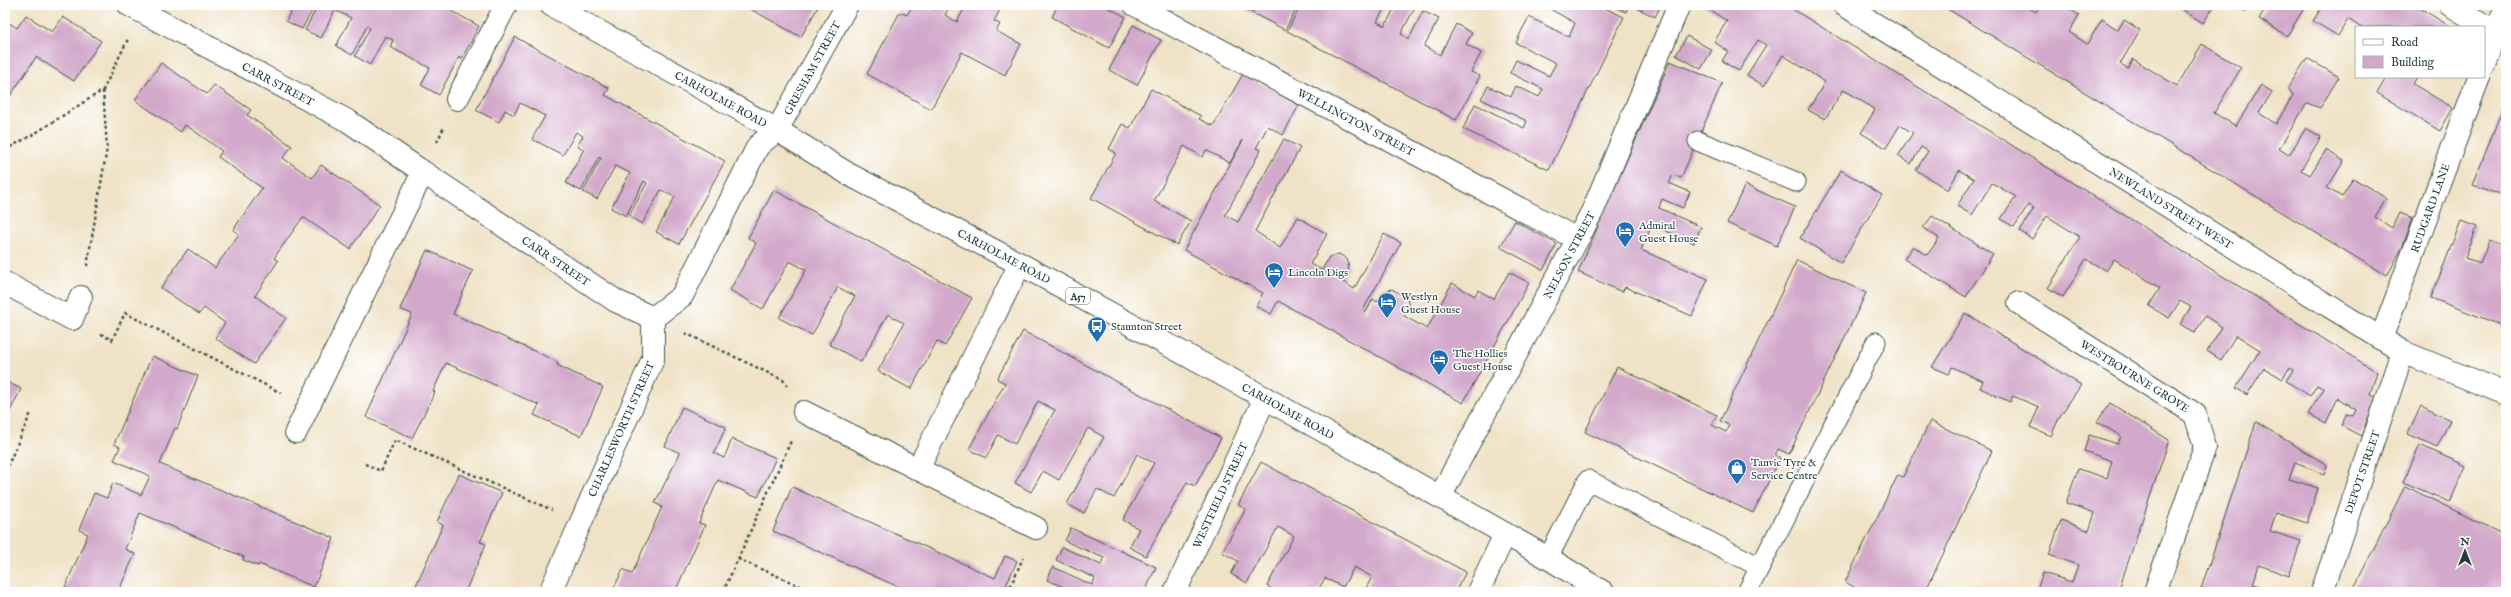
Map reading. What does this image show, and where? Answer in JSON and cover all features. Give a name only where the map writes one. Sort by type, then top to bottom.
[{"type":"street","points":[[457,99],[506,5]]},
{"type":"street","name":"CARHOLME ROAD","points":[[551,5],[777,130],[850,175],[1020,264],[1265,398],[1548,558],[1603,592]]},
{"type":"street","name":"GRESHAM STREET","points":[[777,130],[847,5]]},
{"type":"street","name":"WELLINGTON STREET","points":[[1135,5],[1577,239]]},
{"type":"street","name":"NELSON STREET","points":[[1440,497],[1593,210],[1639,116],[1679,5]]},
{"type":"street","name":"NEWLAND STREET WEST","points":[[1844,5],[2403,352],[2506,394]]},
{"type":"street","points":[[2450,5],[2496,32]]},
{"type":"street","points":[[2485,61],[2506,6]]},
{"type":"street","name":"CARR STREET","points":[[138,7],[348,121],[616,301],[653,318]]},
{"type":"street","name":"RUDGARD LANE","points":[[2381,339],[2479,78]]},
{"type":"street","points":[[653,318],[682,296],[758,146],[777,130]]},
{"type":"street","points":[[296,432],[422,172]]},
{"type":"street","points":[[918,469],[1020,264]]},
{"type":"street","points":[[5,283],[72,320],[81,297]]},
{"type":"street","name":"WESTBOURNE GROVE","points":[[2019,303],[2195,414],[2205,447],[2155,592]]},
{"type":"street","name":"CHARLESWORTH STREET","points":[[550,592],[653,359],[653,318]]},
{"type":"street","name":"DEPOT STREET","points":[[2322,592],[2403,352]]},
{"type":"street","name":"WESTFIELD STREET","points":[[1175,592],[1265,398]]},
{"type":"street","points":[[804,412],[1036,528]]},
{"type":"street","points":[[1478,592],[1505,534]]},
{"type":"lane","points":[[1698,141],[1796,182]]},
{"type":"lane","points":[[1747,592],[1876,342]]},
{"type":"lane","points":[[1548,558],[1588,480],[1760,567]]},
{"type":"path","points":[[81,297],[107,148],[103,90],[138,7]]},
{"type":"path","points":[[5,150],[34,134],[103,90]]},
{"type":"path","points":[[422,172],[457,99]]},
{"type":"path","points":[[72,320],[112,340],[125,313],[274,389]]},
{"type":"path","points":[[653,318],[783,380],[804,412],[723,592]]},
{"type":"path","points":[[5,472],[31,413]]},
{"type":"path","points":[[365,464],[382,471],[395,440],[580,523]]},
{"type":"path","points":[[1008,592],[1036,528]]},
{"type":"path","points":[[738,559],[814,592]]},
{"type":"building","points":[[294,5],[315,5],[302,29],[286,21]]},
{"type":"building","points":[[318,5],[440,5],[479,26],[462,59],[459,57],[439,95],[421,85],[430,68],[390,47],[393,40],[385,36],[370,65],[355,56],[370,28],[367,26],[352,55],[336,46],[351,18],[335,10],[321,38],[305,30]]},
{"type":"building","points":[[743,5],[819,5],[801,37]]},
{"type":"building","points":[[913,5],[926,5],[935,10],[937,5],[950,5],[945,15],[957,22],[966,5],[1002,6],[994,21],[1000,24],[996,31],[1021,44],[1005,75],[962,52],[931,109],[867,74],[900,12],[907,15]]},
{"type":"building","points":[[1058,5],[1103,5],[1126,17],[1109,48],[1052,17]]},
{"type":"building","points":[[1237,5],[1298,5],[1285,30]]},
{"type":"building","points":[[1301,5],[1386,5],[1377,22],[1385,26],[1396,5],[1411,5],[1415,7],[1401,34],[1409,39],[1423,11],[1439,19],[1424,46],[1440,55],[1456,24],[1472,33],[1466,44],[1481,53],[1471,72],[1480,76],[1456,120],[1287,31]]},
{"type":"building","points":[[1543,5],[1598,5],[1624,17],[1549,170],[1463,129],[1475,104],[1524,128],[1527,121],[1481,99],[1488,86],[1511,97],[1516,86],[1539,97],[1543,89],[1510,73],[1516,60],[1549,76],[1556,63],[1516,43],[1522,30],[1529,17],[1569,37],[1575,23]]},
{"type":"building","points":[[1611,5],[1629,5],[1626,12]]},
{"type":"building","points":[[1631,5],[1661,5],[1655,17]]},
{"type":"building","points":[[1702,5],[1786,5],[2377,372],[2370,394],[2376,398],[2361,436],[2342,426],[2346,414],[2353,416],[2356,410],[2338,398],[2326,423],[2308,414],[2324,389],[2317,385],[2310,396],[2286,381],[2293,370],[2289,368],[2283,379],[2264,368],[2247,395],[2236,388],[2260,350],[2236,335],[2221,360],[2207,351],[2222,327],[2205,316],[2195,333],[2180,324],[2191,307],[2180,301],[2169,318],[2149,306],[2160,288],[2114,259],[2106,271],[2086,259],[2063,297],[2048,288],[2080,237],[2047,216],[2032,239],[2020,231],[2034,208],[2028,205],[2014,227],[2001,219],[2016,197],[1992,183],[1972,215],[1957,206],[1974,179],[1959,170],[1948,190],[1916,170],[1928,151],[1921,147],[1911,164],[1898,156],[1913,133],[1900,125],[1886,148],[1861,133],[1875,110],[1843,90],[1825,119],[1808,110],[1825,82],[1783,55],[1764,86],[1747,75],[1766,45],[1758,40],[1739,71],[1722,61],[1728,51],[1714,42],[1727,21]]},
{"type":"building","points":[[1941,5],[2024,5],[2036,12],[2040,5],[2063,5],[2079,15],[2069,32],[2087,44],[2102,19],[2118,30],[2124,20],[2140,30],[2120,64],[2128,68],[2133,59],[2177,86],[2202,44],[2241,68],[2214,113],[2236,126],[2261,85],[2272,92],[2259,113],[2276,124],[2293,95],[2288,88],[2307,58],[2339,77],[2320,108],[2307,103],[2279,149],[2289,155],[2306,128],[2321,137],[2301,170],[2310,175],[2326,150],[2344,161],[2327,188],[2342,197],[2353,178],[2386,198],[2375,217],[2392,228],[2399,213],[2413,218],[2402,248],[2387,276]]},
{"type":"building","points":[[2175,5],[2215,5],[2203,23]]},
{"type":"building","points":[[2235,5],[2248,5],[2245,11]]},
{"type":"building","points":[[2267,5],[2306,5],[2287,36],[2259,19]]},
{"type":"building","points":[[2323,5],[2415,5],[2449,26],[2358,26],[2348,19],[2338,36],[2313,21]]},
{"type":"building","points":[[26,15],[52,32],[63,17],[101,41],[74,81],[36,57],[5,104],[5,20],[17,28]]},
{"type":"building","points":[[1133,25],[1161,40],[1137,85],[1109,70]]},
{"type":"building","points":[[1687,36],[1712,50],[1701,69],[1676,55]]},
{"type":"building","points":[[515,37],[609,88],[605,95],[725,161],[679,244],[656,232],[675,197],[661,190],[642,224],[629,216],[647,183],[644,181],[626,216],[611,208],[630,173],[615,166],[597,199],[583,192],[601,158],[599,157],[581,191],[566,183],[584,149],[577,146],[583,136],[576,132],[563,155],[532,139],[545,116],[520,103],[514,115],[505,110],[499,122],[476,110]]},
{"type":"building","points":[[1670,61],[1722,83],[1681,178],[1673,175],[1669,183],[1690,192],[1683,208],[1662,199],[1659,208],[1701,227],[1694,243],[1652,225],[1641,250],[1708,279],[1692,316],[1625,287],[1622,292],[1578,272]]},
{"type":"building","points":[[161,63],[207,94],[214,85],[251,110],[247,115],[292,146],[283,158],[312,178],[321,165],[380,205],[350,249],[303,217],[274,258],[278,261],[255,296],[286,318],[254,364],[215,338],[225,323],[204,308],[199,314],[161,288],[188,249],[215,268],[239,234],[233,230],[262,188],[218,157],[222,151],[193,130],[185,125],[181,132],[135,100]]},
{"type":"building","points":[[1243,74],[1299,105],[1283,135],[1268,126],[1256,148],[1261,150],[1225,215],[1238,222],[1284,139],[1300,148],[1255,231],[1280,248],[1298,217],[1327,234],[1310,264],[1322,270],[1329,257],[1339,254],[1347,259],[1349,268],[1342,281],[1354,289],[1384,234],[1401,243],[1363,310],[1366,312],[1373,299],[1377,302],[1383,292],[1392,289],[1407,298],[1409,307],[1404,316],[1427,329],[1452,283],[1475,296],[1478,290],[1494,299],[1509,272],[1529,283],[1463,403],[1278,301],[1271,314],[1256,306],[1263,293],[1184,250],[1243,140],[1230,163],[1206,150],[1203,157],[1184,146],[1154,201],[1191,221],[1177,245],[1091,198],[1116,153],[1109,149],[1122,124],[1130,128],[1151,89],[1201,116],[1199,119],[1213,126]]},
{"type":"building","points":[[2386,78],[2416,78],[2413,84],[2453,108],[2440,131],[2377,93]]},
{"type":"building","points":[[2506,99],[2506,197],[2473,185]]},
{"type":"building","points":[[1841,170],[1882,195],[1841,263],[1800,238]]},
{"type":"building","points":[[1745,185],[1795,207],[1777,246],[1727,223]]},
{"type":"building","points":[[774,190],[972,298],[945,346],[937,341],[911,389],[878,371],[904,323],[888,314],[861,362],[829,344],[855,296],[838,287],[812,335],[779,318],[806,270],[797,265],[789,261],[763,309],[730,290],[756,243],[748,238]]},
{"type":"building","points":[[1932,216],[1993,254],[1966,297],[1904,259],[1913,246],[1927,255],[1939,238],[1923,228]]},
{"type":"building","points":[[1515,221],[1557,244],[1543,270],[1500,247]]},
{"type":"building","points":[[2461,221],[2477,227],[2465,258],[2480,263],[2489,241],[2506,247],[2506,327],[2431,298]]},
{"type":"building","points":[[427,250],[473,271],[453,314],[558,362],[557,365],[603,387],[581,436],[534,415],[539,405],[446,363],[433,391],[435,392],[412,438],[366,417],[412,314],[400,309]]},
{"type":"building","points":[[1797,260],[1866,293],[1789,454],[1778,449],[1775,455],[1780,458],[1753,513],[1585,432],[1617,367],[1717,415],[1712,425],[1726,432],[1729,425],[1720,421]]},
{"type":"building","points":[[1965,313],[2081,385],[2060,416],[2051,436],[2030,427],[2039,407],[2013,396],[2010,402],[1980,388],[1983,381],[1952,367],[1949,374],[1932,367]]},
{"type":"building","points":[[1023,331],[1221,438],[1195,486],[1187,482],[1146,556],[1129,547],[1139,529],[1123,520],[1154,463],[1137,454],[1114,498],[1097,489],[1084,513],[1067,504],[1104,437],[1088,428],[1059,480],[1043,471],[1031,492],[1015,483],[1055,410],[1038,401],[1015,444],[998,435],[986,458],[969,449],[1005,383],[997,379]]},
{"type":"building","points":[[152,356],[198,376],[177,429],[175,428],[160,464],[334,538],[314,587],[259,564],[258,566],[243,560],[244,557],[140,513],[125,549],[135,554],[118,592],[63,592],[88,534],[79,530],[94,493],[107,498],[113,483],[141,495],[150,476],[114,460],[120,447],[114,444]]},
{"type":"building","points":[[5,381],[21,389],[5,421]]},
{"type":"building","points":[[2110,403],[2169,440],[2118,592],[2036,592],[2043,573],[2072,582],[2078,565],[2049,555],[2061,520],[2089,531],[2095,513],[2066,503],[2078,469],[2107,478],[2112,461],[2084,451],[2089,435],[2118,444],[2121,436],[2097,422]]},
{"type":"building","points":[[2421,406],[2450,420],[2437,447],[2408,434]]},
{"type":"building","points":[[682,407],[726,427],[714,453],[724,458],[732,439],[776,458],[758,497],[718,480],[699,523],[705,525],[675,592],[612,592],[623,569],[632,574],[662,507],[655,503],[680,453],[665,446]]},
{"type":"building","points":[[1930,421],[1992,451],[1925,592],[1856,592],[1858,589],[1845,582],[1898,475],[1903,477]]},
{"type":"building","points":[[2256,422],[2327,465],[2324,474],[2295,463],[2289,479],[2318,488],[2307,523],[2276,513],[2270,531],[2301,541],[2289,576],[2259,565],[2253,584],[2279,592],[2200,592]]},
{"type":"building","points":[[2420,445],[2466,466],[2450,502],[2403,482]]},
{"type":"building","points":[[1261,462],[1466,572],[1455,592],[1364,592],[1372,577],[1354,567],[1343,587],[1325,578],[1317,592],[1277,592],[1267,586],[1294,536],[1278,527],[1247,583],[1231,574],[1238,561],[1222,552],[1246,509],[1238,505]]},
{"type":"building","points":[[459,474],[502,493],[480,542],[486,544],[465,592],[413,592],[443,525],[437,522]]},
{"type":"building","points":[[2405,486],[2506,536],[2506,592],[2352,592]]},
{"type":"building","points":[[792,487],[995,578],[1005,556],[1017,561],[1003,592],[910,592],[773,531]]},
{"type":"building","points":[[1071,528],[1156,567],[1145,592],[1075,592],[1047,580],[1053,567],[1092,585],[1095,578],[1056,560],[1062,547],[1101,565],[1104,558],[1065,541]]},
{"type":"place","name":"Admiral Guest House","points":[[1625,248]]},
{"type":"place","name":"Lincoln Digs","points":[[1274,289]]},
{"type":"place","name":"Westlyn Guest House","points":[[1387,319]]},
{"type":"place","name":"Staunton Street","points":[[1097,343]]},
{"type":"place","name":"The Hollies Guest House","points":[[1439,376]]},
{"type":"place","name":"Tanvic Tyre & Service Centre","points":[[1737,485]]}]
